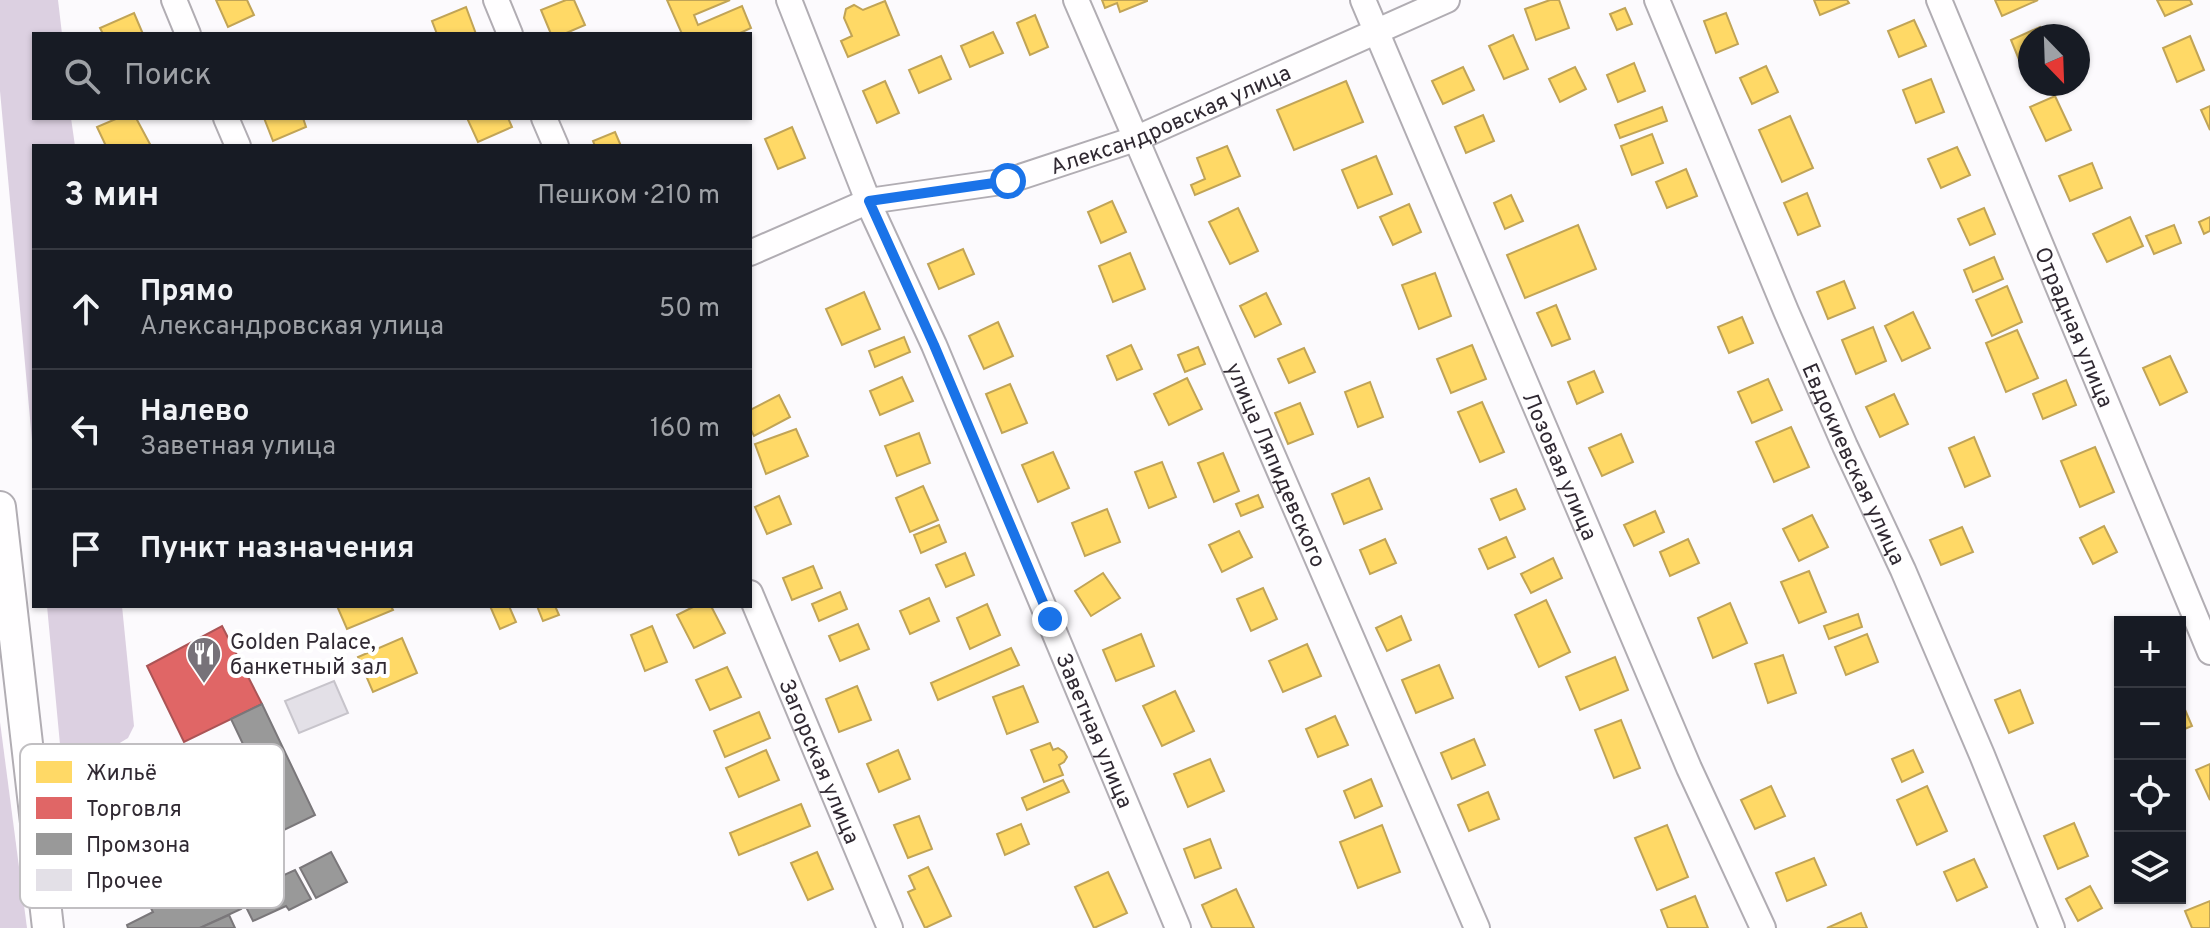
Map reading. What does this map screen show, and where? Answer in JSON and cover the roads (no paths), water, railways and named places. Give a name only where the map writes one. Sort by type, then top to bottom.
[{"type":"main road","points":[[0,507],[27,744]]},
{"type":"main road","points":[[46,908],[48,928]]},
{"type":"street","points":[[174,0],[187,32]]},
{"type":"street","points":[[496,0],[509,32]]},
{"type":"street","name":"Заветная улица","points":[[789,0],[869,201],[934,345],[1178,928]]},
{"type":"street","name":"улица Ляпидевского","points":[[1076,0],[1477,928]]},
{"type":"street","name":"Лозовая улица","points":[[1363,0],[1689,768],[1763,928]]},
{"type":"street","name":"Александровская улица","points":[[752,252],[869,201],[1008,181],[1135,139],[1447,0]]},
{"type":"street","name":"Евдокиевская улица","points":[[1657,0],[1804,351],[1976,741],[2052,928]]},
{"type":"street","name":"Отрадная улица","points":[[1939,0],[2210,652]]},
{"type":"street","points":[[227,120],[237,144]]},
{"type":"street","points":[[545,120],[555,144]]},
{"type":"street","name":"Загорская улица","points":[[752,598],[890,928]]},
{"type":"place","name":"Golden Palace, банкетный зал","points":[[204,685]]}]
